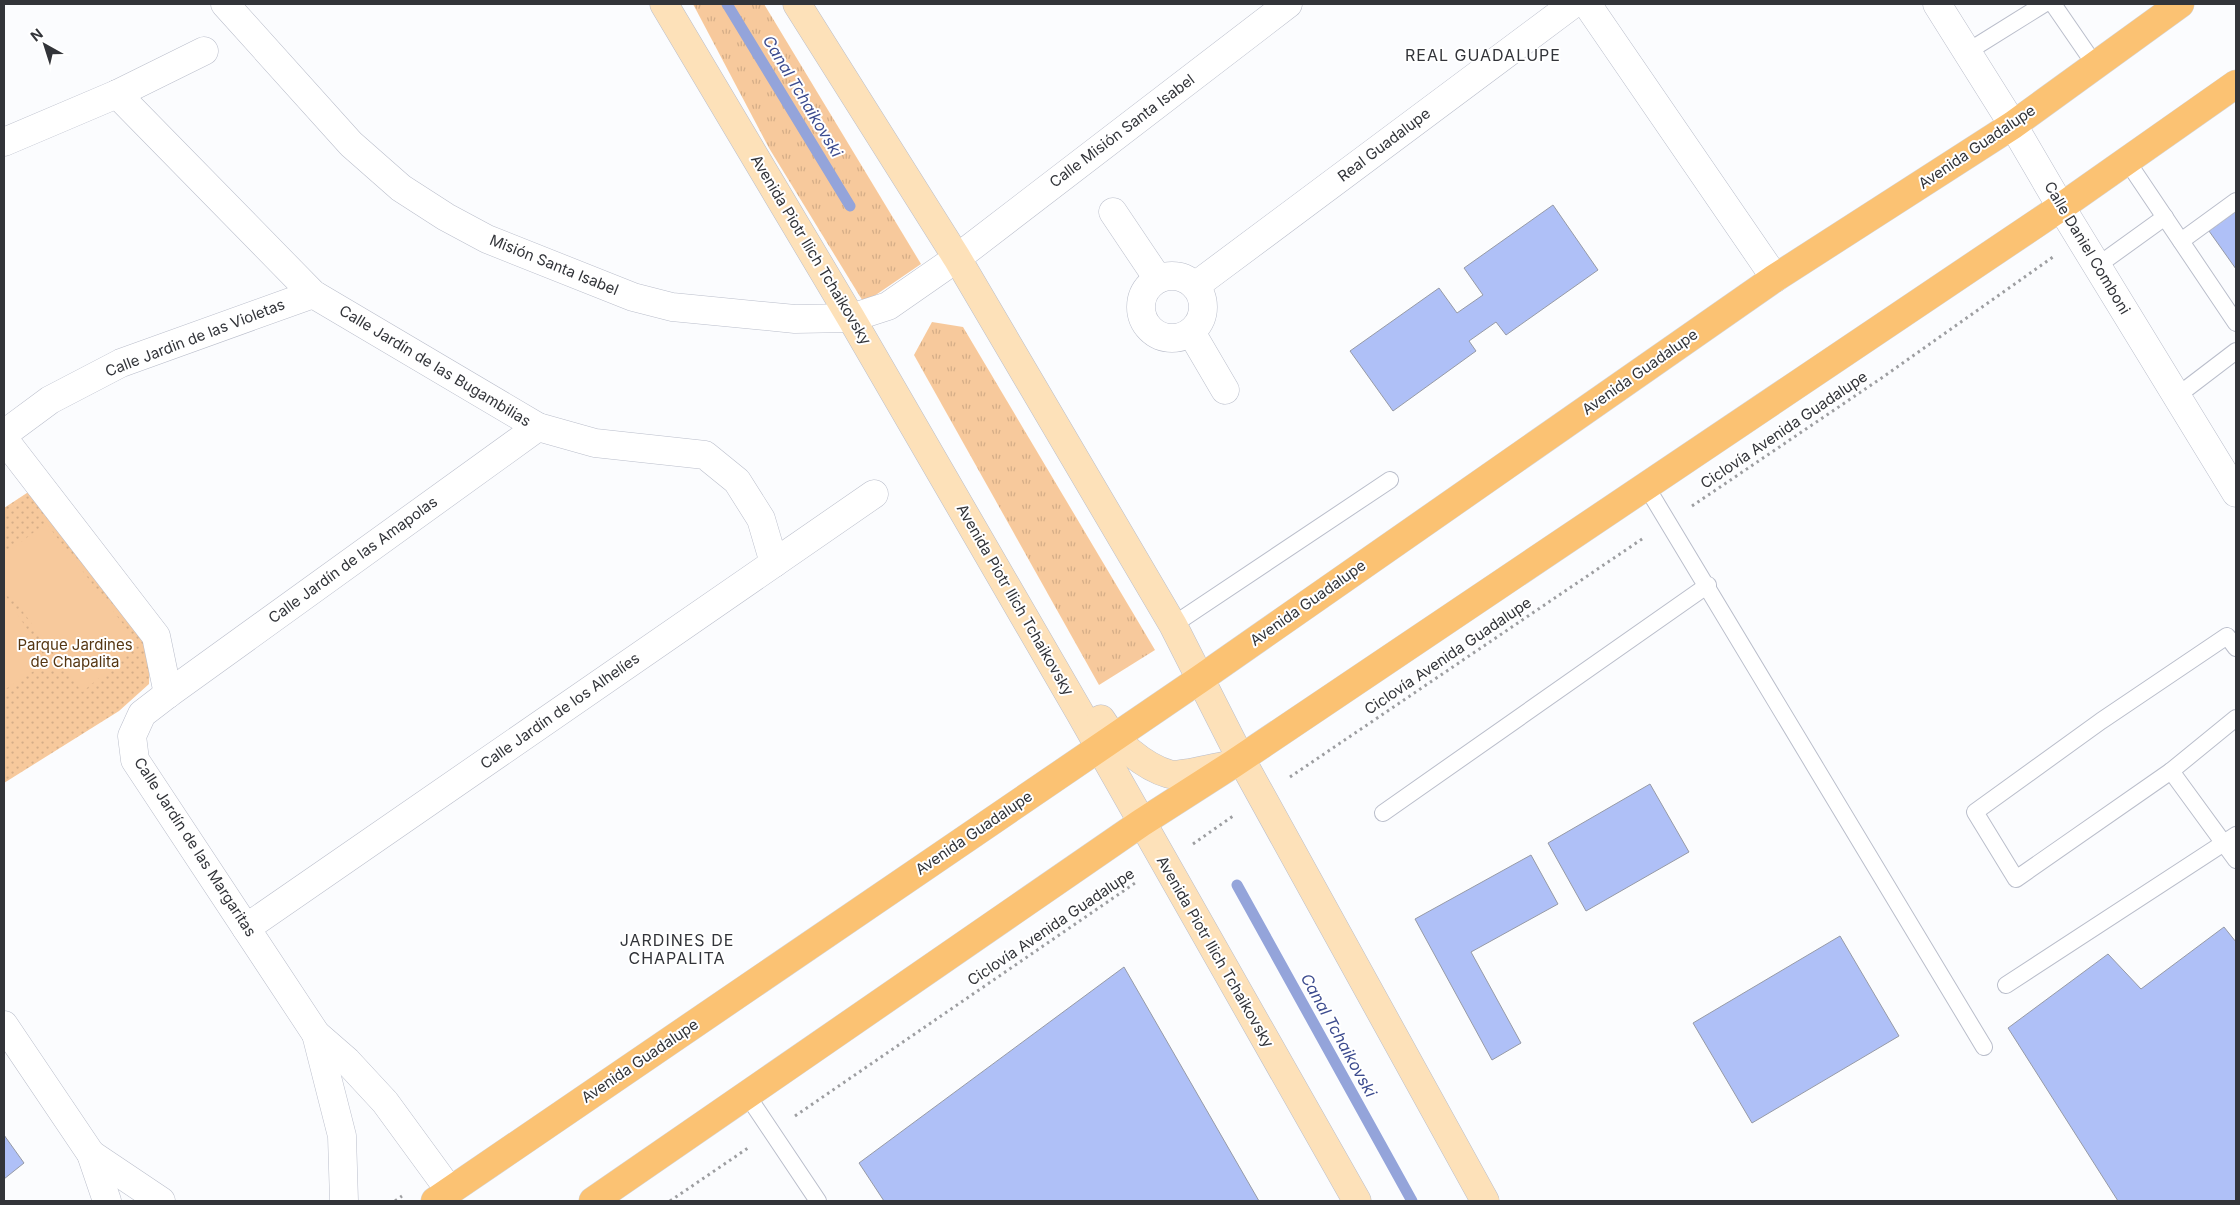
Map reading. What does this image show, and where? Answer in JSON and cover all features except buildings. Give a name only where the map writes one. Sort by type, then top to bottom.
[{"type":"main road","name":"Avenida Guadalupe","points":[[443,1196],[1200,679],[1775,278],[2013,125],[2180,4]]},
{"type":"main road","points":[[593,1201],[1141,823],[1237,761],[2061,207],[2236,84]]},
{"type":"street","name":"Misión Santa Isabel","points":[[225,4],[350,144],[401,188],[446,217],[487,239],[633,297],[672,307],[795,319],[852,318],[888,306],[957,258]]},
{"type":"street","name":"Avenida Piotr Ilich Tchaikovsky","points":[[664,4],[852,318],[1028,624],[1106,743],[1141,823],[1357,1201]]},
{"type":"street","points":[[797,4],[957,258],[1173,625],[1237,761],[1484,1201]]},
{"type":"street","name":"Calle Misión Santa Isabel","points":[[957,258],[1288,4]]},
{"type":"street","name":"Real Guadalupe","points":[[1195,286],[1573,4]]},
{"type":"street","points":[[1588,4],[1775,278]]},
{"type":"street","name":"Calle Daniel Comboni","points":[[1937,4],[2013,125],[2236,493]]},
{"type":"street","points":[[4,142],[117,94],[204,51]]},
{"type":"street","name":"Calle Jardín de las Bugambilias","points":[[117,94],[313,294],[538,427],[595,442],[705,455],[737,482],[761,519],[774,563]]},
{"type":"street","points":[[1114,212],[1158,279]]},
{"type":"street","points":[[1178,276],[1188,279],[1195,286],[1201,294],[1202,314],[1191,332],[1176,337],[1161,336],[1145,323],[1141,314],[1140,303],[1149,285],[1158,279],[1178,276]]},
{"type":"street","name":"Calle Jardin de las Violetas","points":[[4,434],[50,400],[120,363],[313,294]]},
{"type":"street","points":[[1191,332],[1225,390]]},
{"type":"street","name":"Calle Jardín de las Amapolas","points":[[168,694],[538,427]]},
{"type":"street","points":[[4,439],[156,636],[168,694]]},
{"type":"street","name":"Calle Jardín de los Alhelíes","points":[[246,928],[874,494]]},
{"type":"street","name":"Calle Jardín de las Margaritas","points":[[168,694],[142,714],[132,736],[135,760],[316,1034],[347,1061],[385,1102],[443,1196]]},
{"type":"street","points":[[1106,743],[1119,744],[1144,762],[1170,774],[1237,761]]},
{"type":"street","points":[[4,1025],[92,1154],[107,1201]]},
{"type":"street","name":"Calle Jardín de las Margaritas","points":[[316,1034],[342,1136],[344,1201]]},
{"type":"street","points":[[92,1154],[161,1201]]},
{"type":"lane","points":[[1967,52],[2044,4]]},
{"type":"lane","points":[[2053,4],[2095,65]]},
{"type":"lane","points":[[2127,161],[2236,322]]},
{"type":"lane","points":[[2181,241],[2236,201]]},
{"type":"lane","points":[[2097,266],[2165,217]]},
{"type":"lane","points":[[2176,396],[2236,351]]},
{"type":"lane","points":[[1173,625],[1390,480]]},
{"type":"lane","points":[[1646,486],[1708,585],[1872,865],[1984,1047]]},
{"type":"lane","points":[[1383,813],[1708,585]]},
{"type":"lane","points":[[2236,648],[2227,636],[2101,722],[1975,812],[2016,879],[2171,771],[2236,718]]},
{"type":"lane","points":[[2171,771],[2230,839],[2236,860]]},
{"type":"lane","points":[[2006,985],[2230,839]]},
{"type":"lane","points":[[747,1095],[818,1201]]},
{"type":"path","name":"Ciclovía Avenida Guadalupe","points":[[1686,510],[1884,377],[2060,252]]},
{"type":"path","name":"Ciclovía Avenida Guadalupe","points":[[1282,782],[1653,532]]},
{"type":"path","points":[[1184,849],[1233,816]]},
{"type":"path","name":"Ciclovía Avenida Guadalupe","points":[[792,1118],[1144,877]]},
{"type":"path","points":[[670,1201],[752,1146]]},
{"type":"green space","points":[[693,4],[764,4],[921,264],[864,303],[769,148]]},
{"type":"green space","points":[[932,322],[963,327],[1155,650],[1099,685],[914,355]]},
{"type":"green space","name":"Parque Jardines de Chapalita","points":[[33,489],[151,637],[149,684],[119,711],[4,783],[4,508]]},
{"type":"green space","points":[[46,523],[139,645],[82,692],[4,586],[4,555]]},
{"type":"green space","points":[[4,593],[48,662],[4,690]]},
{"type":"waterway","name":"Canal Tchaikovski","points":[[727,4],[850,206]]},
{"type":"waterway","name":"Canal Tchaikovski","points":[[1237,885],[1412,1201]]},
{"type":"district","name":"REAL GUADALUPE","points":[[1483,55]]},
{"type":"district","name":"JARDINES DE CHAPALITA","points":[[677,949]]}]
